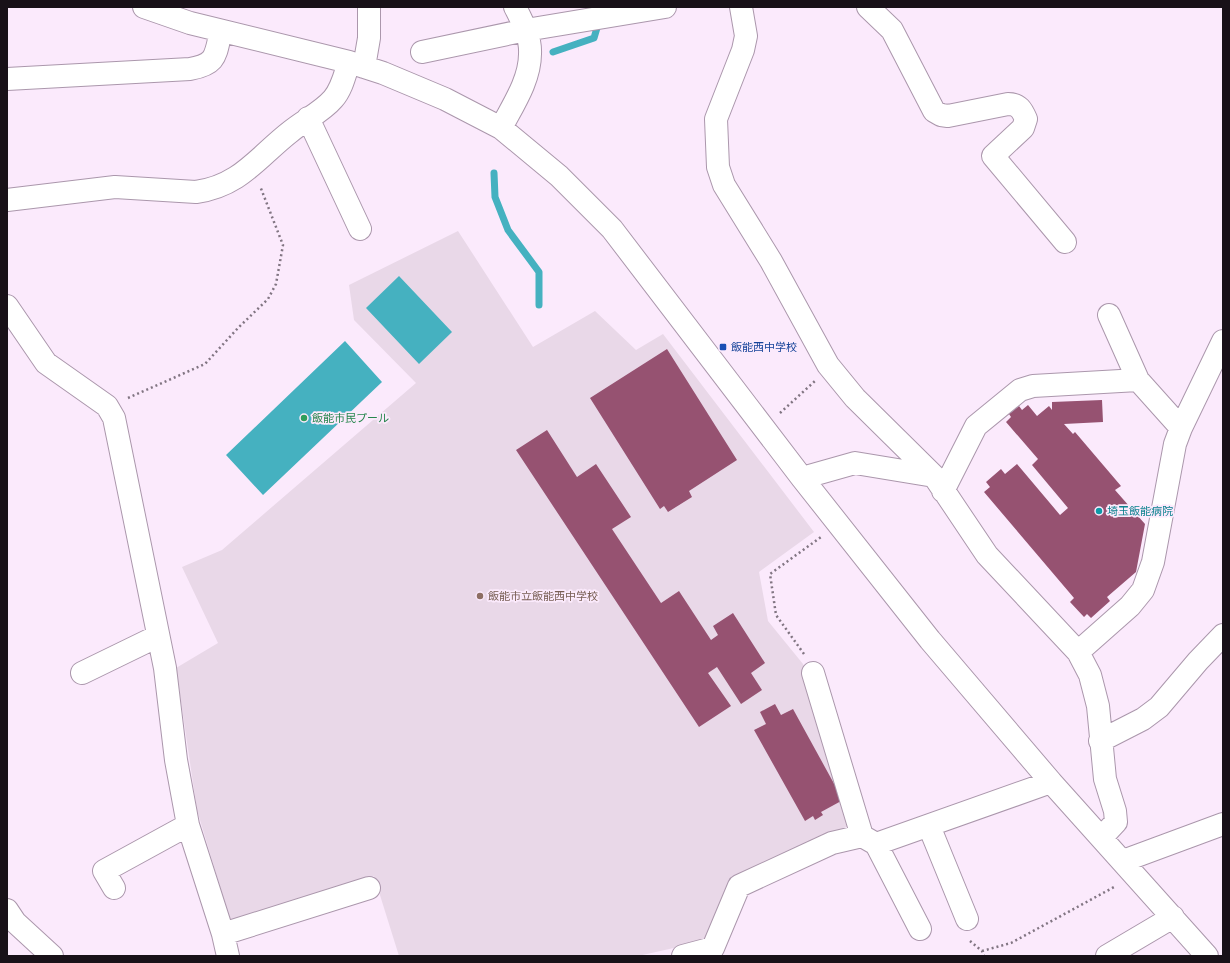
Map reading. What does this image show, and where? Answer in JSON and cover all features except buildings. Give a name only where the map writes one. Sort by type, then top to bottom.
[{"type":"street","points":[[144,7],[190,23],[357,65],[444,99],[501,128],[559,176],[612,229],[838,525],[930,640],[1052,782],[1207,956]]},
{"type":"street","points":[[7,200],[116,187],[196,192],[209,190],[222,185],[253,167],[289,132],[333,100],[357,65],[369,38],[369,7]]},
{"type":"street","points":[[501,128],[519,96],[526,74],[530,53],[526,30],[515,7]]},
{"type":"street","points":[[422,52],[526,30],[665,7]]},
{"type":"street","points":[[741,7],[746,36],[743,50],[716,119],[718,167],[724,185],[771,261],[830,368],[855,398],[938,484],[987,555],[1078,652],[1090,675],[1098,706],[1100,742],[1105,779],[1115,811],[1116,822],[1102,837]]},
{"type":"street","points":[[868,7],[892,30],[934,111],[941,115],[948,116],[1008,104],[1015,104],[1021,109],[1026,119],[1023,128],[993,156],[1065,242]]},
{"type":"street","points":[[7,79],[190,69],[205,66],[215,57],[221,31]]},
{"type":"street","points":[[308,118],[360,229]]},
{"type":"street","points":[[7,306],[46,364],[107,406],[114,418],[165,668],[176,760],[188,825],[223,934],[228,956]]},
{"type":"street","points":[[1109,315],[1138,380],[1181,428]]},
{"type":"street","points":[[1078,652],[1130,606],[1143,590],[1153,562],[1175,444],[1181,428],[1223,341]]},
{"type":"street","points":[[938,484],[976,426],[1020,390],[1033,386],[1138,380]]},
{"type":"street","points":[[802,478],[855,463],[938,484]]},
{"type":"street","points":[[1100,742],[1143,719],[1159,707],[1198,660],[1223,635]]},
{"type":"street","points":[[82,673],[158,636]]},
{"type":"street","points":[[813,673],[869,840],[920,929]]},
{"type":"street","points":[[683,956],[713,948],[739,886],[832,843],[869,840],[929,826],[1052,782]]},
{"type":"street","points":[[1130,868],[1223,824]]},
{"type":"street","points":[[114,888],[104,871],[188,825]]},
{"type":"street","points":[[929,826],[967,919]]},
{"type":"street","points":[[223,934],[370,888]]},
{"type":"street","points":[[1107,956],[1173,917]]},
{"type":"street","points":[[10,920],[52,956]]},
{"type":"path","points":[[107,406],[205,364],[238,328],[268,299],[276,284],[283,245],[253,167]]},
{"type":"path","points":[[764,428],[830,368]]},
{"type":"path","points":[[813,673],[806,656],[776,615],[770,574],[838,525]]},
{"type":"path","points":[[982,951],[1011,943],[1130,868]]},
{"type":"shaded area","name":"飯能市立飯能西中学校","points":[[458,231],[533,347],[595,311],[636,350],[663,334],[814,532],[759,572],[768,621],[803,664],[851,825],[730,881],[705,941],[638,956],[399,956],[374,876],[230,920],[197,810],[176,668],[218,643],[182,567],[222,550],[416,383],[354,320],[349,285]]},
{"type":"water","points":[[399,276],[452,332],[419,364],[366,308]]},
{"type":"water","name":"飯能市民プール","points":[[345,341],[382,382],[263,495],[226,455]]},
{"type":"waterway","points":[[553,52],[594,38],[599,21]]},
{"type":"waterway","points":[[494,173],[495,197],[508,230],[539,272],[539,305]]},
{"type":"place","name":"飯能西中学校","points":[[723,347]]},
{"type":"place","name":"飯能市民プール","points":[[304,418]]},
{"type":"place","name":"埼玉飯能病院","points":[[1099,511]]},
{"type":"place","name":"飯能市立飯能西中学校","points":[[480,596]]}]
